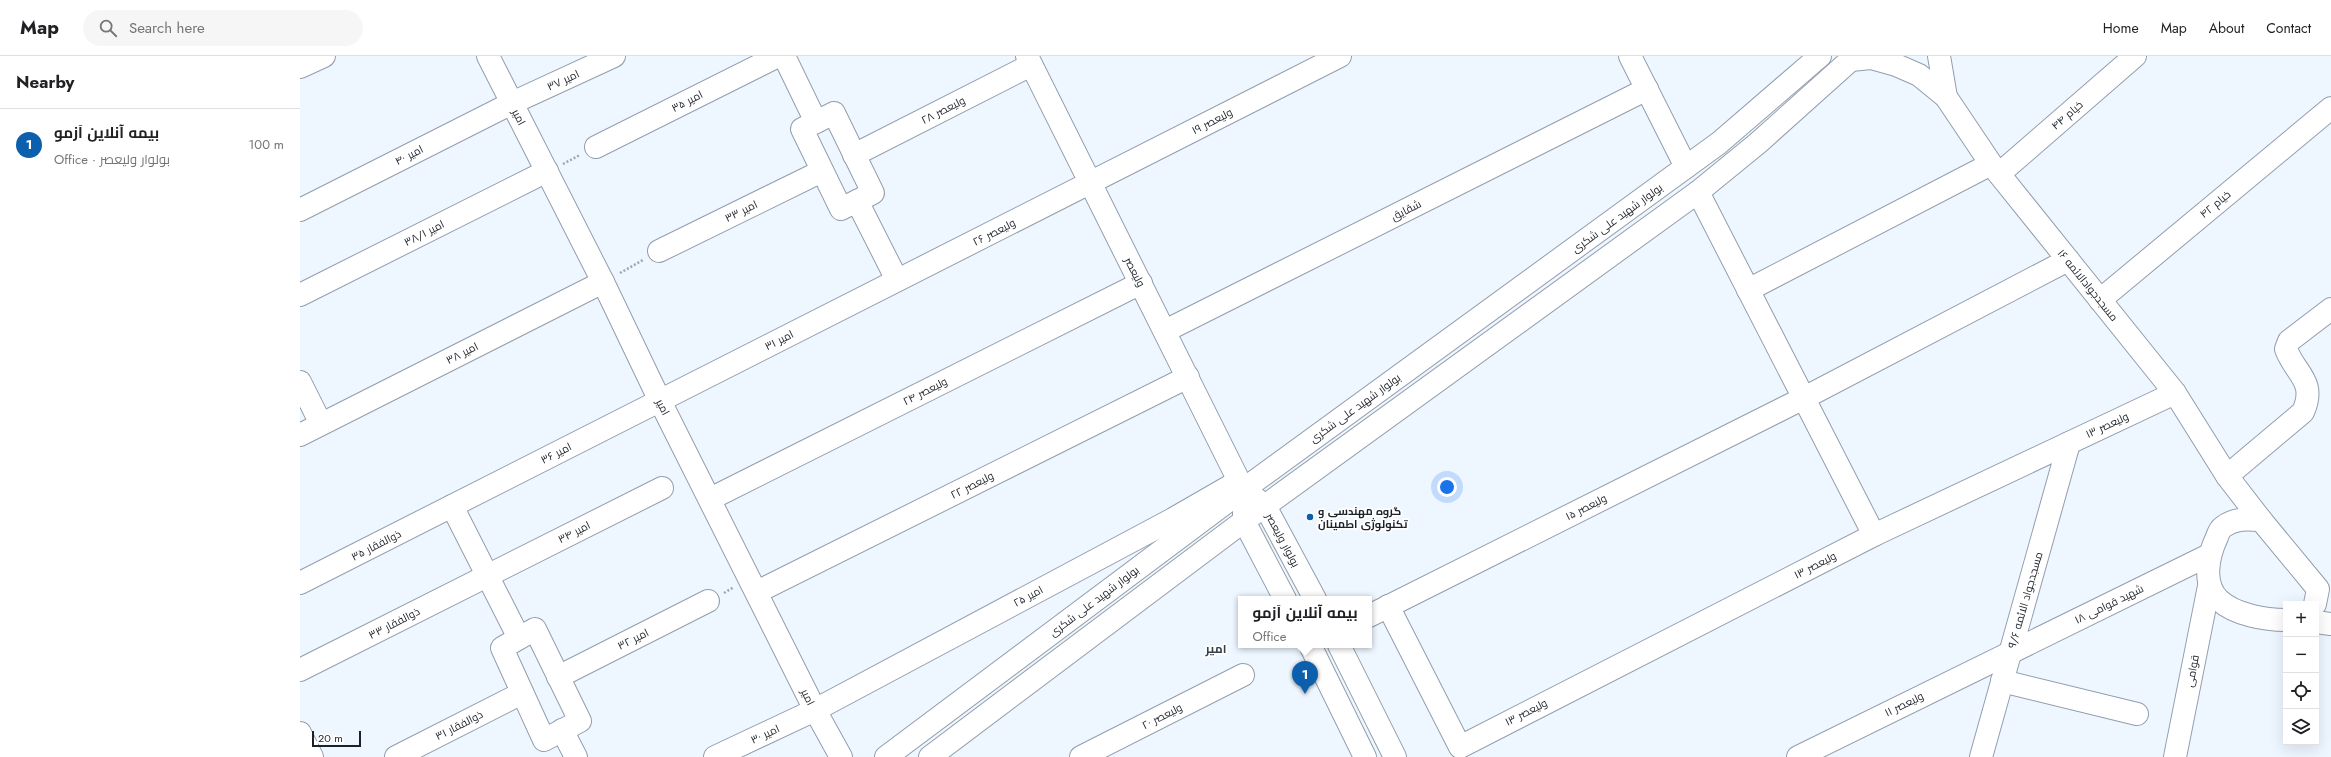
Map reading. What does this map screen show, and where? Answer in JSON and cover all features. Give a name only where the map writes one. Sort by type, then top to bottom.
[{"type":"street","points":[[300,67],[324,56]]},
{"type":"street","name":"امیر","points":[[488,56],[603,282],[660,401],[815,710],[841,757]]},
{"type":"street","name":"امیر ۳۷","points":[[512,104],[614,56]]},
{"type":"street","name":"امیر ۳۵","points":[[596,147],[778,56]]},
{"type":"street","points":[[784,56],[816,122]]},
{"type":"street","points":[[1630,56],[1686,167]]},
{"type":"street","name":"بولوار شهید علی شکری","points":[[886,757],[1242,485],[1337,421],[1719,143],[1820,56]]},
{"type":"street","points":[[1940,56],[1946,97]]},
{"type":"street","name":"خیام ۴۴","points":[[1748,290],[1995,169],[2135,56]]},
{"type":"street","name":"ولیعصر ۱۹","points":[[1090,183],[1335,57]]},
{"type":"street","points":[[930,757],[1244,521],[1698,192],[1758,143],[1853,58],[1871,58],[1896,65],[1919,75],[1946,97]]},
{"type":"street","name":"ولیعصر","points":[[1029,61],[1242,485]]},
{"type":"street","name":"ولیعصر ۲۸","points":[[854,155],[1029,61]]},
{"type":"street","name":"شقایق","points":[[1165,331],[1646,89]]},
{"type":"street","name":"مسجدجوادالائمه ۱۶","points":[[1946,97],[1995,169],[2175,394],[2227,476]]},
{"type":"street","name":"امیر ۴۰","points":[[302,205],[512,104]]},
{"type":"street","name":"خیام ۴۲","points":[[2100,300],[2331,108]]},
{"type":"street","points":[[834,113],[854,155],[873,193],[841,209],[802,129],[834,113]]},
{"type":"street","name":"امیر ۳۳","points":[[659,251],[822,171]]},
{"type":"street","name":"امیر ۳۸/۱","points":[[300,295],[547,172]]},
{"type":"street","name":"ولیعصر ۲۶","points":[[897,280],[1090,183]]},
{"type":"street","points":[[1698,192],[1874,535]]},
{"type":"street","points":[[857,201],[897,280]]},
{"type":"street","name":"ولیعصر ۱۵","points":[[1372,614],[1804,398],[2068,260]]},
{"type":"street","name":"امیر ۳۱","points":[[660,401],[897,280]]},
{"type":"street","name":"امیر ۳۸","points":[[300,435],[603,282]]},
{"type":"street","name":"ولیعصر ۲۴","points":[[710,499],[1141,283]]},
{"type":"street","points":[[2227,476],[2303,412],[2307,402],[2308,388],[2286,349],[2289,341],[2331,309]]},
{"type":"street","name":"ولیعصر ۲۲","points":[[754,586],[1188,377]]},
{"type":"street","points":[[300,382],[322,424]]},
{"type":"street","name":"ولیعصر ۱۳","points":[[1388,606],[1460,747],[1874,535],[2175,394]]},
{"type":"street","name":"امیر ۳۶","points":[[452,506],[660,401]]},
{"type":"street","points":[[1337,421],[1350,444]]},
{"type":"street","name":"مسجدجواد الائمه ۹/۶","points":[[1981,757],[2069,443]]},
{"type":"street","points":[[2227,476],[2317,596],[2331,608]]},
{"type":"street","points":[[2209,555],[2222,527],[2232,497],[2227,476]]},
{"type":"street","points":[[1242,485],[1244,521],[1283,596]]},
{"type":"street","name":"بولوار ولیعصر","points":[[1242,485],[1265,506],[1313,596]]},
{"type":"street","name":"امیر ۲۵","points":[[815,710],[1173,519],[1242,485]]},
{"type":"street","name":"امیر ۳۴","points":[[487,576],[662,488]]},
{"type":"street","points":[[452,506],[518,638]]},
{"type":"street","name":"ذوالفقار ۳۵","points":[[300,583],[452,506]]},
{"type":"street","points":[[2222,527],[2239,519],[2261,520]]},
{"type":"street","name":"شهید قوامی ۱۸","points":[[2010,652],[2209,555]]},
{"type":"street","name":"قوامی","points":[[2175,757],[2209,586],[2209,555]]},
{"type":"street","name":"ذوالفقار ۳۳","points":[[300,670],[487,576]]},
{"type":"street","points":[[2209,586],[2218,600],[2232,609],[2276,620],[2283,620]]},
{"type":"street","name":"امیر ۳۲","points":[[558,677],[708,601]]},
{"type":"street","points":[[2200,633],[2216,614],[2232,609]]},
{"type":"street","points":[[2319,622],[2331,624]]},
{"type":"street","points":[[535,629],[558,677],[580,721],[544,740],[502,648],[535,629]]},
{"type":"street","points":[[1311,648],[1365,757]]},
{"type":"street","points":[[1340,648],[1395,757]]},
{"type":"street","name":"ولیعصر ۱۱","points":[[1798,757],[2010,652]]},
{"type":"street","name":"ولیعصر ۲۰","points":[[1081,757],[1243,675]]},
{"type":"street","points":[[2002,681],[2137,714]]},
{"type":"street","name":"ذوالفقار ۳۱","points":[[396,757],[522,693]]},
{"type":"street","name":"امیر ۳۰","points":[[714,757],[815,710]]},
{"type":"street","points":[[562,730],[576,757]]},
{"type":"street","points":[[300,733],[312,757]]},
{"type":"path","points":[[547,172],[596,147]]},
{"type":"path","points":[[603,282],[659,251]]},
{"type":"path","points":[[708,601],[754,586]]},
{"type":"place","name":"گروه مهندسی و تکنولوژی اطمینان","points":[[1310,517]]},
{"type":"place","name":"بیمه آنلاین اَزمو","points":[[1305,694]]},
{"type":"district","name":"امیر","points":[[1216,649]]}]
